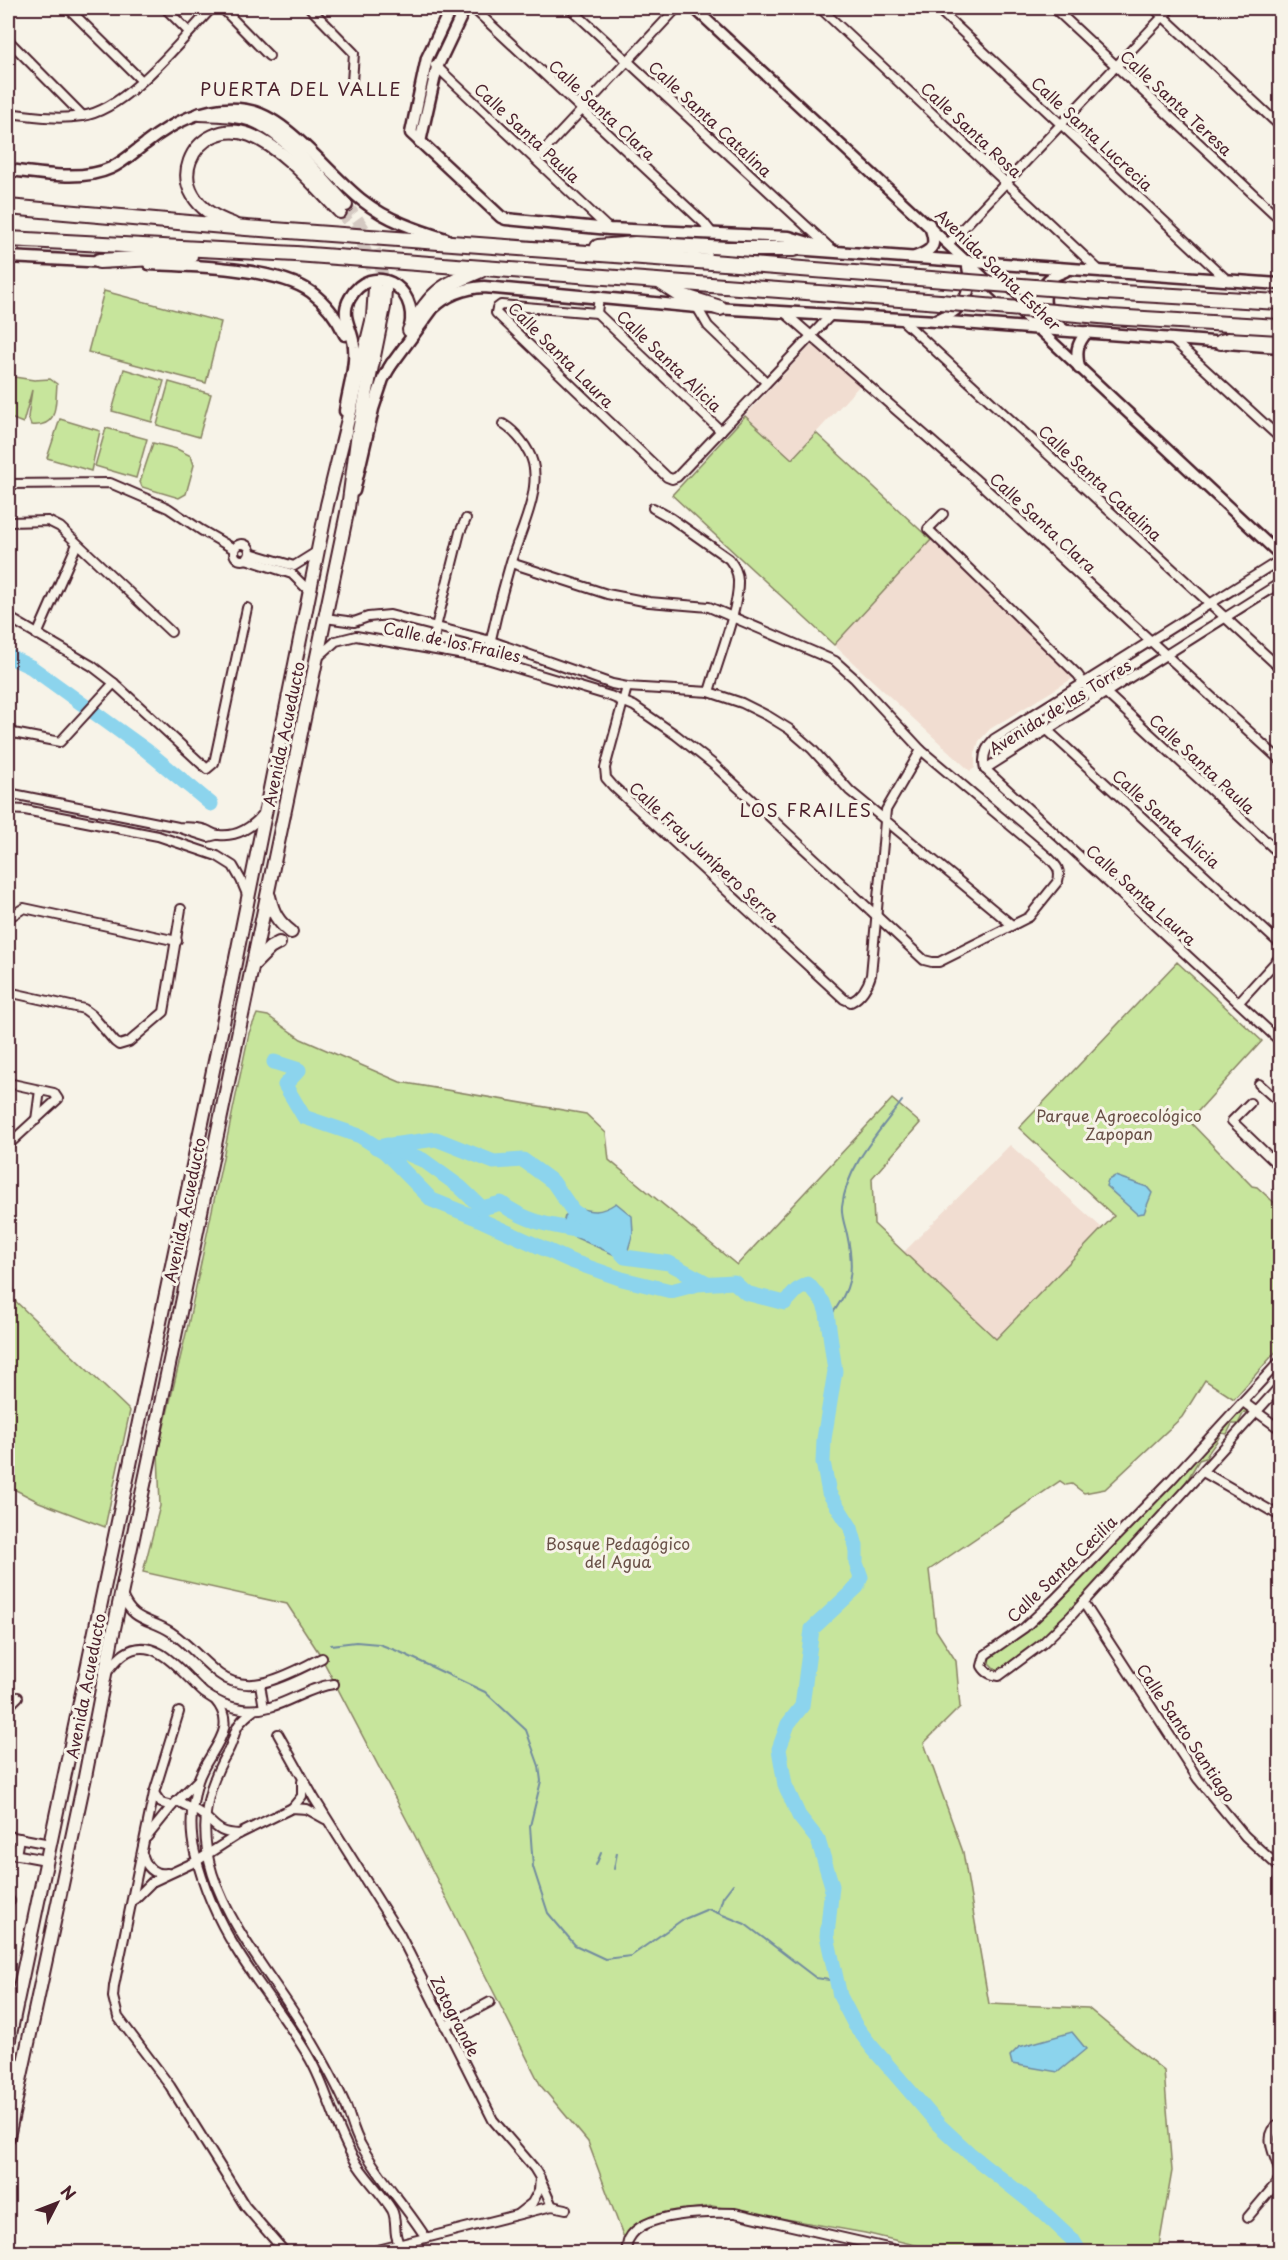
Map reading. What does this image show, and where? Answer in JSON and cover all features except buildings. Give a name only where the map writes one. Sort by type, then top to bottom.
[{"type":"highway","points":[[8,199],[39,209]]},
{"type":"highway","points":[[8,207],[246,228],[458,242],[1063,290],[1281,302]]},
{"type":"highway","points":[[8,239],[484,268],[1111,317],[1281,327]]},
{"type":"highway","points":[[572,251],[635,244],[727,249],[794,249]]},
{"type":"highway","points":[[99,261],[247,252]]},
{"type":"highway","points":[[410,330],[435,292],[484,268]]},
{"type":"highway","points":[[660,282],[682,296],[720,308]]},
{"type":"highway","points":[[1221,342],[1245,336],[1281,337]]},
{"type":"main road","points":[[451,8],[427,58],[411,133],[501,217],[510,220],[609,229],[789,237],[832,250]]},
{"type":"main road","points":[[420,142],[437,67],[465,8]]},
{"type":"main road","points":[[1274,8],[1281,14]]},
{"type":"main road","points":[[8,170],[64,175],[98,172],[123,161],[163,130],[182,120],[231,109],[245,110],[266,117],[290,134],[351,192],[380,213],[420,231],[458,242]]},
{"type":"main road","points":[[201,114],[245,118],[276,134],[343,208],[268,145],[237,131],[214,135],[197,149],[187,171],[187,182],[191,193],[205,211],[219,219],[246,228]]},
{"type":"main road","points":[[913,258],[929,252],[933,246],[933,235],[929,225]]},
{"type":"main road","points":[[794,249],[832,250],[1102,273],[1281,284]]},
{"type":"main road","points":[[8,257],[207,267],[245,271],[297,284],[318,297],[338,321],[350,348],[352,373]]},
{"type":"main road","points":[[941,261],[949,263],[960,279],[963,294],[958,308]]},
{"type":"main road","points":[[936,321],[950,315],[964,301],[969,289],[970,276],[967,261]]},
{"type":"main road","points":[[1040,329],[1036,315],[1036,301],[1041,289],[1047,281],[1068,270]]},
{"type":"main road","points":[[342,445],[341,436],[352,373],[354,344],[345,312],[350,298],[359,287],[379,280],[393,283],[411,305],[410,330],[389,368],[373,409],[356,487],[348,508]]},
{"type":"main road","points":[[1047,281],[1044,308],[1054,323],[1065,331]]},
{"type":"main road","points":[[389,368],[441,300],[460,290],[484,287],[720,308],[936,321],[1281,347]]},
{"type":"main road","name":"Avenida Acueducto","points":[[8,2044],[310,592],[342,445],[380,289],[384,307],[357,440],[348,508],[8,2137]]},
{"type":"main road","points":[[1079,368],[1076,351],[1079,342],[1087,332]]},
{"type":"main road","points":[[268,892],[278,922],[291,932]]},
{"type":"main road","points":[[253,964],[279,943]]},
{"type":"main road","points":[[156,1340],[174,1345]]},
{"type":"street","points":[[68,8],[142,81]]},
{"type":"street","points":[[165,8],[189,32]]},
{"type":"street","points":[[8,113],[42,118],[83,116],[103,110],[120,100],[142,81],[212,8]]},
{"type":"street","points":[[222,8],[268,56]]},
{"type":"street","points":[[310,8],[354,53],[352,82]]},
{"type":"street","name":"Calle Santa Clara","points":[[473,8],[712,233]]},
{"type":"street","name":"Calle Santa Catalina","points":[[570,8],[832,250]]},
{"type":"street","points":[[536,159],[677,8]]},
{"type":"street","name":"Avenida Santa Esther","points":[[694,8],[949,243],[1079,368],[1281,555]]},
{"type":"street","name":"Calle Santa Rosa","points":[[820,8],[1008,182],[1102,273]]},
{"type":"street","name":"Calle Santa Lucrecia","points":[[937,8],[1228,281]]},
{"type":"street","name":"Calle Santa Teresa","points":[[1054,8],[1281,219]]},
{"type":"street","points":[[1154,8],[1281,126]]},
{"type":"street","points":[[949,243],[1171,8]]},
{"type":"street","points":[[8,40],[83,116]]},
{"type":"street","name":"Calle Santa Paula","points":[[427,58],[609,229]]},
{"type":"street","points":[[597,312],[599,296]]},
{"type":"street","name":"Calle Santa Laura","points":[[597,312],[501,305],[497,308],[496,313],[667,477],[672,479],[677,477],[721,431]]},
{"type":"street","points":[[697,306],[705,322],[766,382]]},
{"type":"street","name":"Calle Santa Clara","points":[[784,311],[974,478],[1281,760]]},
{"type":"street","name":"Calle Santa Alicia","points":[[597,312],[721,431]]},
{"type":"street","points":[[721,431],[831,315]]},
{"type":"street","name":"Calle Santa Catalina","points":[[901,319],[1281,668]]},
{"type":"street","points":[[1172,339],[1281,438]]},
{"type":"street","points":[[487,659],[511,563],[532,498],[534,464],[513,431],[503,424]]},
{"type":"street","points":[[8,484],[110,483],[168,508],[234,549]]},
{"type":"street","points":[[653,508],[719,552],[735,568],[739,579],[709,692]]},
{"type":"street","points":[[942,514],[928,530],[1084,682],[1095,700]]},
{"type":"street","points":[[432,649],[460,532],[466,519]]},
{"type":"street","points":[[8,522],[54,523],[171,632]]},
{"type":"street","points":[[37,635],[77,544]]},
{"type":"street","points":[[234,549],[244,544],[249,548],[248,556]]},
{"type":"street","points":[[234,549],[237,559],[248,556],[294,566]]},
{"type":"street","points":[[292,574],[294,566],[319,550]]},
{"type":"street","points":[[248,556],[292,574],[310,592]]},
{"type":"street","name":"Avenida de las Torres","points":[[1281,560],[1084,682],[988,745],[984,755],[985,770],[1281,584]]},
{"type":"street","points":[[511,563],[607,594],[650,602],[709,606],[806,647],[835,662],[854,678],[921,750],[1057,867],[1060,874],[1054,886],[1029,917],[1012,925]]},
{"type":"street","points":[[10,621],[92,666],[114,683],[207,769],[214,763],[247,608]]},
{"type":"street","name":"Calle de los Frailes","points":[[316,659],[336,641],[357,636],[487,659],[622,701],[634,706],[676,735],[714,765],[924,960],[932,962],[953,956],[1012,925],[850,791],[812,749],[789,729],[742,703],[709,692],[612,684],[490,641],[390,615],[368,617],[354,622],[325,618]]},
{"type":"street","points":[[8,732],[60,742],[114,683]]},
{"type":"street","name":"Calle Fray Junípero Serra","points":[[627,687],[605,768],[606,778],[844,999],[851,1002],[857,999],[868,985],[871,975],[876,916]]},
{"type":"street","name":"Calle Santa Paula","points":[[1106,693],[1281,854]]},
{"type":"street","name":"Calle Santa Alicia","points":[[1032,716],[1281,944]]},
{"type":"street","points":[[876,916],[886,810],[921,750]]},
{"type":"street","name":"Calle Santa Laura","points":[[985,770],[1281,1041]]},
{"type":"street","points":[[8,794],[178,827],[208,837],[235,834],[246,829],[257,822],[266,809]]},
{"type":"street","points":[[8,809],[25,810],[158,836],[227,861],[238,873],[248,898]]},
{"type":"street","points":[[118,829],[122,816]]},
{"type":"street","points":[[8,918],[24,908],[177,941]]},
{"type":"street","points":[[8,992],[84,1009],[115,1042],[119,1045],[123,1044],[164,1012],[181,909]]},
{"type":"street","points":[[1239,1002],[1281,957]]},
{"type":"street","points":[[8,1083],[54,1093],[58,1099],[8,1145]]},
{"type":"street","points":[[1259,1084],[1281,1103]]},
{"type":"street","points":[[36,1120],[40,1090]]},
{"type":"street","points":[[1250,1102],[1232,1121],[1281,1167]]},
{"type":"street","name":"Calle Santa Cecilia","points":[[1281,1361],[1170,1481],[1054,1600],[1024,1628],[985,1655],[982,1666],[985,1671],[992,1676],[999,1676],[1042,1644],[1281,1386]]},
{"type":"street","points":[[1243,1402],[1281,1429]]},
{"type":"street","points":[[1203,1472],[1281,1516]]},
{"type":"street","points":[[121,1593],[134,1614],[173,1633],[220,1675],[244,1684],[260,1684],[282,1677],[322,1658]]},
{"type":"street","name":"Calle Santo Santiago","points":[[1083,1602],[1198,1779],[1245,1836],[1281,1868]]},
{"type":"street","points":[[105,1674],[124,1654],[133,1650],[150,1649],[165,1656],[215,1700],[230,1707],[254,1710],[281,1705],[326,1685],[334,1684]]},
{"type":"street","points":[[260,1684],[264,1708]]},
{"type":"street","points":[[8,1707],[18,1697]]},
{"type":"street","points":[[215,1700],[225,1716],[226,1723],[199,1779],[192,1809],[191,1825],[201,1875],[227,1934],[310,2059],[327,2092],[359,2167],[392,2211],[396,2225],[395,2235],[400,2245]]},
{"type":"street","points":[[254,1710],[240,1723],[231,1746],[216,1772],[206,1806],[204,1836],[216,1881],[232,1919],[253,1956],[279,1990],[323,2061],[346,2107],[354,2131],[375,2167],[426,2238]]},
{"type":"street","points":[[179,1712],[154,1793],[113,1997],[118,2017],[185,2108],[245,2206],[285,2253]]},
{"type":"street","points":[[223,1733],[234,1736]]},
{"type":"street","name":"Zotogrande","points":[[278,1734],[329,1823],[390,1918],[493,2120],[534,2168],[552,2205]]},
{"type":"street","points":[[132,1903],[152,1882],[197,1861],[239,1834],[299,1803],[303,1791],[301,1774]]},
{"type":"street","points":[[146,1838],[175,1803],[199,1779]]},
{"type":"street","points":[[154,1793],[161,1803],[175,1803],[192,1809],[222,1832],[239,1834]]},
{"type":"street","name":"Zotogrande","points":[[292,1808],[307,1809],[329,1823]]},
{"type":"street","points":[[8,1836],[50,1844]]},
{"type":"street","points":[[19,1838],[12,1854],[46,1860]]},
{"type":"street","points":[[142,1856],[148,1868],[154,1872],[168,1873]]},
{"type":"street","points":[[445,2025],[490,2002]]},
{"type":"street","points":[[1248,2217],[1280,2179],[1280,2172],[1270,2146],[1271,2135],[1276,2126],[1281,2123]]},
{"type":"street","points":[[343,2134],[354,2131]]},
{"type":"street","points":[[518,2214],[532,2203],[539,2190],[540,2178]]},
{"type":"street","points":[[370,2253],[552,2205],[566,2209]]},
{"type":"street","points":[[626,2253],[628,2239],[640,2226],[669,2217],[708,2212],[735,2213],[905,2253]]},
{"type":"shaded area","points":[[814,342],[860,385],[792,459],[745,416]]},
{"type":"shaded area","points":[[931,540],[1075,677],[990,729],[979,741],[975,754],[975,768],[970,771],[834,645]]},
{"type":"shaded area","points":[[1010,1145],[1102,1228],[996,1339],[904,1252]]},
{"type":"green space","points":[[104,291],[221,322],[206,383],[88,352]]},
{"type":"green space","points":[[124,369],[164,381],[152,422],[112,411]]},
{"type":"green space","points":[[14,377],[34,380],[50,379],[57,384],[54,414],[47,423],[31,425],[28,417],[32,390],[23,423],[8,417],[8,402]]},
{"type":"green space","points":[[169,382],[211,394],[199,437],[157,425]]},
{"type":"green space","points":[[745,416],[792,459],[816,433],[931,540],[834,645],[672,495]]},
{"type":"green space","points":[[60,419],[100,431],[91,471],[47,458]]},
{"type":"green space","points":[[106,428],[147,439],[136,478],[95,466]]},
{"type":"green space","points":[[153,443],[177,449],[191,456],[194,465],[186,494],[179,498],[142,487],[140,482]]},
{"type":"green space","name":"Bosque Pedagógico del Agua","points":[[1177,962],[1262,1041],[1189,1121],[1252,1186],[1257,1187],[1280,1208],[1280,1347],[1234,1399],[1205,1380],[1182,1417],[1105,1489],[1084,1493],[1072,1484],[1066,1485],[1060,1481],[929,1570],[936,1630],[956,1661],[960,1707],[924,1743],[963,1852],[989,2004],[1088,2008],[1164,2071],[1172,2171],[1158,2252],[944,2252],[865,2233],[712,2206],[676,2211],[643,2221],[624,2238],[588,2142],[541,2086],[413,1832],[319,1653],[287,1604],[143,1572],[160,1506],[158,1452],[188,1325],[249,1033],[257,1014],[268,1016],[301,1039],[400,1082],[586,1114],[606,1133],[609,1160],[737,1265],[892,1099],[920,1123],[872,1178],[874,1224],[996,1339],[1114,1216],[1019,1128]]},
{"type":"green space","points":[[8,1294],[130,1411],[105,1527],[39,1502],[8,1486]]},
{"type":"green space","points":[[1249,1402],[1252,1413],[1244,1412],[1238,1424],[1232,1424],[1227,1434],[1221,1433],[1206,1458],[1199,1460],[1182,1489],[1075,1607],[1042,1639],[1006,1666],[995,1669],[989,1663],[990,1656],[1031,1626],[1242,1406]]},
{"type":"water","points":[[1115,1176],[1147,1187],[1152,1193],[1144,1213],[1137,1214],[1106,1186],[1108,1180]]},
{"type":"water","points":[[616,1203],[632,1216],[633,1233],[628,1250],[617,1256],[561,1231],[565,1216],[574,1207],[596,1211]]},
{"type":"water","points":[[1072,2032],[1086,2049],[1058,2072],[1012,2064],[1010,2056],[1019,2047]]},
{"type":"waterway","points":[[8,656],[31,667],[146,750],[211,804]]},
{"type":"waterway","points":[[274,1062],[299,1070],[285,1085],[304,1117],[360,1136],[385,1152],[432,1200],[571,1261],[622,1279],[671,1291],[698,1284],[734,1282],[746,1293],[785,1303],[797,1290],[808,1284],[823,1302],[827,1313],[835,1371],[824,1439],[823,1462],[829,1493],[851,1528],[856,1546],[856,1563],[861,1577],[857,1587],[812,1629],[802,1706],[788,1724],[779,1749],[785,1785],[799,1816],[818,1840],[832,1886],[827,1936],[840,1996],[855,2025],[871,2046],[939,2125],[969,2153],[1042,2211],[1072,2239],[1080,2252]]},
{"type":"waterway","points":[[828,1319],[842,1299],[850,1280],[851,1259],[842,1214],[845,1192],[865,1151],[902,1101]]},
{"type":"waterway","points":[[376,1147],[436,1139],[494,1162],[523,1160],[553,1182],[573,1211],[586,1220]]},
{"type":"waterway","points":[[387,1145],[423,1160],[460,1187],[482,1208],[501,1203],[529,1219],[582,1231]]},
{"type":"waterway","points":[[609,1239],[625,1257],[669,1263],[707,1283]]},
{"type":"waterway","points":[[331,1645],[356,1642],[379,1644],[400,1652],[485,1692],[526,1730],[539,1766],[541,1781],[530,1826],[533,1867],[548,1913],[575,1945],[605,1959],[631,1956],[682,1920],[708,1909],[745,1924],[816,1978],[836,1981]]},
{"type":"waterway","points":[[596,1865],[601,1853]]},
{"type":"waterway","points":[[614,1869],[617,1853]]},
{"type":"waterway","points":[[718,1913],[723,1897],[733,1884]]},
{"type":"tunnel","points":[[346,205],[361,224],[372,244],[380,265],[385,289]]},
{"type":"tunnel","points":[[340,212],[364,247],[375,288]]},
{"type":"district","name":"PUERTA DEL VALLE","points":[[301,90]]},
{"type":"district","name":"LOS FRAILES","points":[[806,811]]},
{"type":"park label","name":"Parque Agroecológico Zapopan","points":[[1119,1125]]}]
